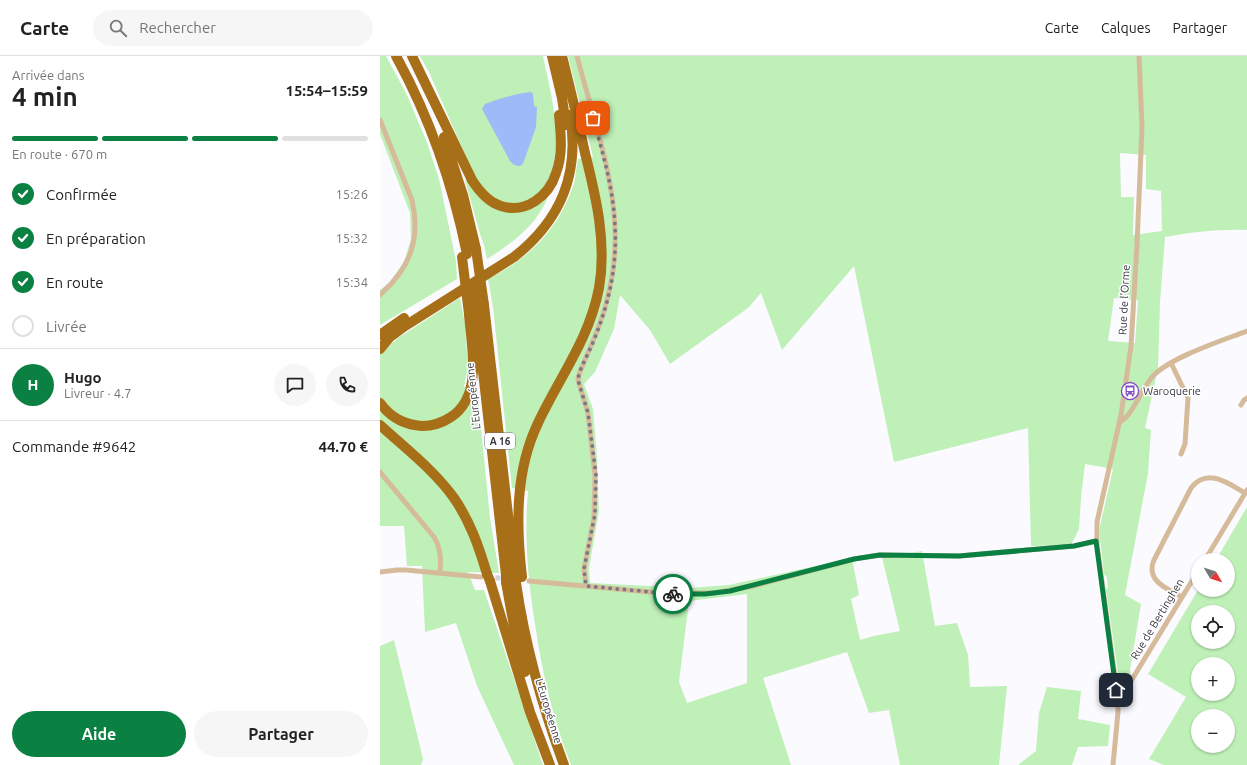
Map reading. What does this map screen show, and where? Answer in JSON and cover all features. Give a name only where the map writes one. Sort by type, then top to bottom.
[{"type":"highway","points":[[380,403],[385,410],[398,420],[411,425],[419,426],[441,423],[459,410],[468,396],[472,375],[476,309],[468,254],[453,212],[437,145],[418,100],[396,56]]},
{"type":"highway","name":"L'Européenne","points":[[407,56],[434,112],[450,153],[463,195],[468,254],[527,640],[545,710],[564,765]]},
{"type":"highway","points":[[412,56],[477,188],[488,199],[510,208],[525,206],[538,200],[548,189],[556,173],[560,154],[560,133],[558,105],[551,56]]},
{"type":"highway","points":[[380,336],[414,312],[503,258],[528,237],[547,215],[561,184],[565,170],[567,153],[564,113],[551,56]]},
{"type":"highway","points":[[380,350],[390,337],[405,326],[514,257],[539,236],[553,216],[562,200],[568,184],[573,156],[572,123],[560,56]]},
{"type":"highway","points":[[517,580],[520,482],[525,458],[537,424],[586,333],[595,306],[600,276],[601,243],[597,205],[560,56]]},
{"type":"highway","points":[[380,425],[432,473],[454,499],[469,524],[530,712],[550,765]]},
{"type":"highway","name":"L'Européenne","points":[[517,580],[512,615],[524,669],[539,723],[554,765]]},
{"type":"street","points":[[576,56],[606,169],[615,227],[614,264],[607,301],[597,333],[579,374],[578,380],[588,413],[596,475],[595,514],[584,569],[586,586]]},
{"type":"street","name":"Rue de l'Orme","points":[[1113,765],[1118,712],[1118,695],[1096,541],[1098,519],[1119,422],[1131,354],[1142,122],[1139,56]]},
{"type":"street","points":[[380,120],[412,200],[415,232],[412,249],[404,268],[393,284],[380,295]]},
{"type":"street","points":[[1119,422],[1124,420],[1129,413],[1150,378],[1162,368],[1196,351],[1247,331]]},
{"type":"street","points":[[1171,363],[1188,398],[1185,444],[1181,454]]},
{"type":"street","points":[[1241,405],[1247,398]]},
{"type":"street","points":[[380,472],[438,543],[440,573]]},
{"type":"street","points":[[1182,597],[1158,582],[1153,576],[1152,567],[1154,560],[1191,488],[1200,481],[1215,478],[1246,492],[1209,553]]},
{"type":"street","points":[[517,580],[661,593],[714,594],[753,586],[854,559],[880,555],[959,556],[1074,546],[1096,541]]},
{"type":"street","points":[[380,572],[397,570],[486,577]]},
{"type":"street","name":"Rue de Bertinghen","points":[[1118,695],[1124,692],[1128,686],[1191,582]]},
{"type":"green space","points":[[380,56],[386,56],[406,93],[426,140],[439,179],[456,261],[457,279],[380,325],[380,290],[389,283],[404,262],[411,239],[410,213],[380,134]]},
{"type":"green space","points":[[420,56],[543,56],[553,106],[556,141],[555,158],[551,174],[543,188],[547,199],[536,218],[522,234],[487,259],[465,180],[474,175],[429,72]]},
{"type":"green space","points":[[568,56],[1247,56],[1247,230],[1206,231],[1165,237],[1160,302],[1158,368],[1145,428],[1151,430],[1148,473],[1125,595],[1141,604],[1130,670],[1131,677],[1125,686],[1120,686],[1106,589],[1108,588],[1107,577],[1104,574],[1100,540],[1100,526],[1113,469],[1085,464],[1079,529],[1071,545],[1031,546],[1028,428],[894,462],[854,266],[782,350],[761,293],[748,308],[670,364],[650,330],[620,295],[614,329],[595,372],[584,384],[593,409],[599,511],[589,568],[590,583],[689,588],[729,585],[852,558],[859,595],[851,599],[860,640],[900,631],[881,553],[911,553],[922,551],[935,626],[957,623],[968,655],[970,687],[1007,686],[999,765],[900,765],[889,710],[869,713],[847,652],[763,678],[791,765],[571,765],[554,713],[538,642],[530,591],[527,558],[526,525],[528,491],[512,488],[493,307],[488,279],[528,253],[549,231],[566,204],[575,178],[578,159],[593,157]],"holes":[[[1120,153],[1146,155],[1146,189],[1161,191],[1162,231],[1133,235],[1134,197],[1121,197]],[[1114,298],[1138,300],[1135,343],[1108,341]],[[747,594],[747,683],[687,703],[679,682],[689,601]]]},
{"type":"green space","points":[[460,298],[465,324],[468,366],[464,387],[477,388],[490,518],[499,573],[468,572],[475,590],[484,590],[543,765],[514,765],[477,686],[456,623],[425,632],[422,566],[407,566],[404,526],[380,526],[380,351],[387,348],[398,338]]},
{"type":"green space","points":[[1247,507],[1247,765],[1164,765],[1149,759],[1186,697],[1148,674],[1194,597],[1235,597],[1235,553],[1220,553]]},
{"type":"green space","points":[[394,640],[423,759],[421,765],[380,765],[380,646]]},
{"type":"green space","points":[[1047,687],[1081,691],[1078,719],[1110,725],[1108,746],[1078,747],[1072,765],[1018,765],[1036,751],[1039,713]]},
{"type":"water","points":[[531,92],[533,94],[534,106],[537,107],[536,127],[524,161],[522,165],[517,166],[510,161],[482,109],[485,104],[496,100]]},
{"type":"tunnel","points":[[488,577],[508,579]]},
{"type":"way so far","points":[[593,118],[610,190],[615,227],[615,246],[614,264],[607,301],[597,333],[579,374],[578,380],[588,413],[596,475],[595,514],[584,575],[586,586],[673,594]]},
{"type":"place","name":"Waroquerie","points":[[1130,391]]},
{"type":"route","points":[[673,594],[714,594],[730,591],[854,559],[880,555],[959,556],[1074,546],[1096,541],[1116,690]]}]
